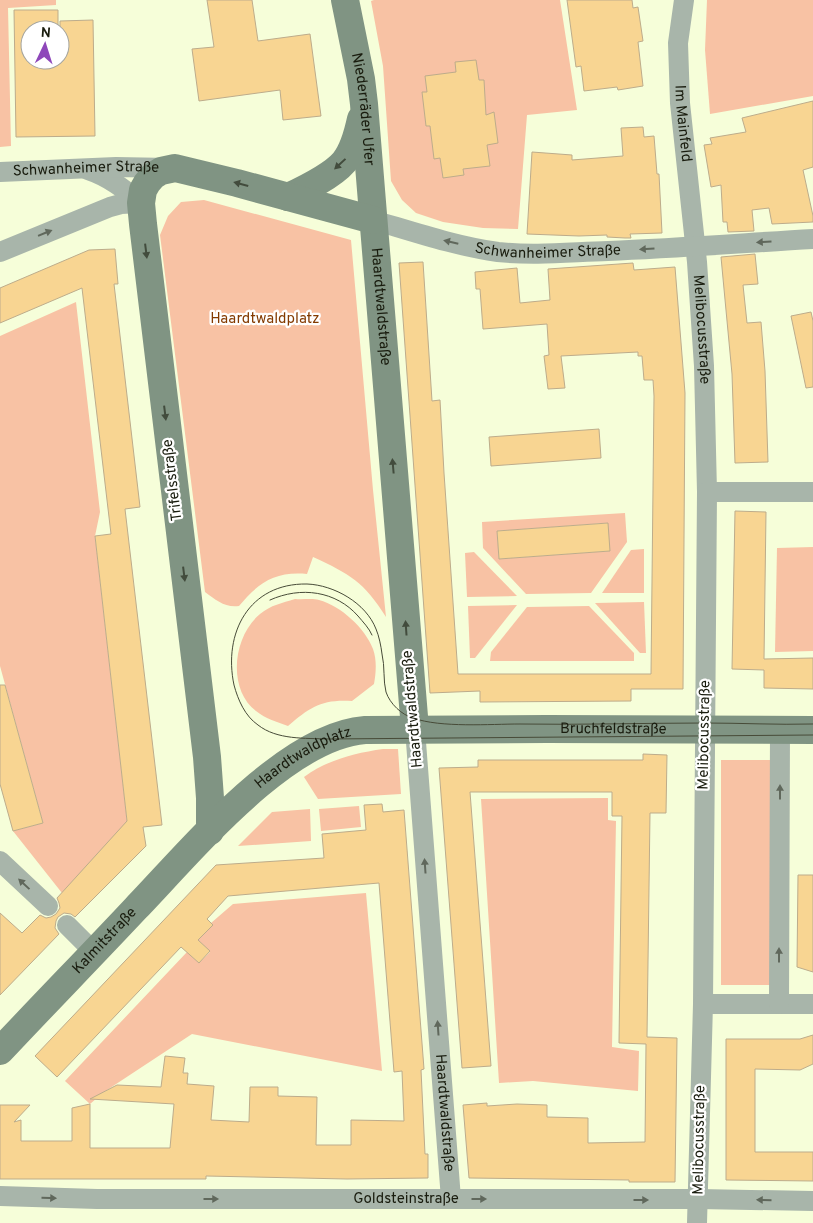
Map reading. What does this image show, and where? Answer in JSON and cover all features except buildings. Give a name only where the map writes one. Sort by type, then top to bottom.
[{"type":"street","name":"Niederräder Ufer","points":[[345,0],[361,78],[373,220]]},
{"type":"street","name":"Im Mainfeld","points":[[684,0],[678,43],[680,103],[696,247]]},
{"type":"street","points":[[288,197],[324,178],[343,162],[357,136],[364,104]]},
{"type":"street","name":"Schwanheimer Straße","points":[[0,172],[138,166],[174,168],[439,239],[497,252],[529,254],[696,247],[813,239]]},
{"type":"street","points":[[82,168],[113,181],[141,203]]},
{"type":"street","name":"Trifelsstraße","points":[[174,168],[161,171],[153,176],[143,190],[141,203],[207,757],[210,831]]},
{"type":"street","points":[[0,252],[110,207],[121,204],[141,203]]},
{"type":"street","name":"Haardtwaldstraße","points":[[373,220],[451,1199]]},
{"type":"street","name":"Melibocusstraße","points":[[696,247],[704,366],[707,492],[703,1004],[697,1223]]},
{"type":"street","points":[[707,492],[813,492]]},
{"type":"street","name":"Bruchfeldstraße","points":[[415,729],[813,730]]},
{"type":"street","name":"Haardtwaldplatz","points":[[210,831],[260,784],[303,752],[341,734],[365,730],[415,729]]},
{"type":"street","points":[[778,1004],[780,730]]},
{"type":"street","name":"Trifelsstraße","points":[[207,757],[217,773],[225,780],[237,784],[260,784]]},
{"type":"street","name":"Kalmitstraße","points":[[0,1051],[210,831]]},
{"type":"street","points":[[0,861],[48,906]]},
{"type":"street","points":[[68,925],[94,952]]},
{"type":"street","points":[[703,1004],[813,1004]]},
{"type":"street","name":"Goldsteinstraße","points":[[0,1196],[97,1199],[699,1199],[813,1201]]},
{"type":"green space","points":[[0,0],[56,0],[56,5],[8,8],[11,146],[0,147]]},
{"type":"green space","points":[[560,0],[577,110],[527,115],[518,229],[483,228],[443,222],[416,213],[402,200],[391,181],[383,66],[371,1]]},
{"type":"green space","points":[[707,0],[813,0],[813,96],[710,114],[705,50]]},
{"type":"green space","name":"Haardtwaldplatz","points":[[204,200],[351,240],[386,617],[371,595],[355,580],[313,557],[307,574],[286,574],[268,580],[253,591],[239,606],[225,605],[205,592],[160,235],[168,216],[181,202]]},
{"type":"green space","points":[[76,302],[100,512],[95,536],[128,829],[120,830],[62,893],[13,831],[43,823],[0,666],[0,336]]},
{"type":"green space","points":[[625,513],[627,542],[591,593],[526,594],[483,548],[482,522]],"holes":[[[607,523],[609,551],[499,559],[497,531]]]},
{"type":"green space","points":[[813,547],[813,651],[775,652],[777,548]]},
{"type":"green space","points":[[644,549],[644,593],[602,593],[631,550]]},
{"type":"green space","points":[[474,552],[517,596],[467,597],[465,553]]},
{"type":"green space","points":[[295,599],[319,600],[336,607],[351,619],[364,633],[373,649],[376,671],[374,684],[352,701],[324,703],[310,709],[288,726],[264,716],[256,711],[247,701],[237,676],[237,662],[244,635],[260,614],[268,608]]},
{"type":"green space","points":[[644,602],[646,653],[640,653],[595,603]]},
{"type":"green space","points":[[517,605],[475,658],[470,658],[468,606]]},
{"type":"green space","points":[[589,606],[634,653],[634,661],[490,661],[491,652],[527,607]]},
{"type":"green space","points":[[383,749],[398,749],[401,794],[318,799],[304,777],[322,766],[342,758]]},
{"type":"green space","points":[[721,760],[772,760],[772,985],[721,985]]},
{"type":"green space","points":[[608,798],[608,820],[616,821],[612,1047],[639,1051],[638,1091],[533,1081],[499,1083],[481,799]]},
{"type":"green space","points":[[359,806],[361,827],[321,831],[319,809]]},
{"type":"green space","points":[[310,809],[311,841],[238,846],[272,812]]},
{"type":"green space","points":[[366,893],[382,1071],[192,1034],[104,1092],[90,1104],[65,1081],[187,952],[199,963],[210,952],[198,940],[213,925],[211,923],[233,904]]},
{"type":"tram line","points":[[813,724],[466,725],[437,723],[413,718],[405,714],[390,701],[385,688],[380,641],[376,629],[365,611],[348,597],[317,585],[287,586],[270,592],[256,602],[245,615],[237,630],[233,647],[234,685],[240,702],[253,721],[266,730],[282,736],[328,739],[813,735]]},
{"type":"tram line","points":[[270,600],[294,593],[306,592],[329,596],[339,601],[358,616],[372,635]]}]
